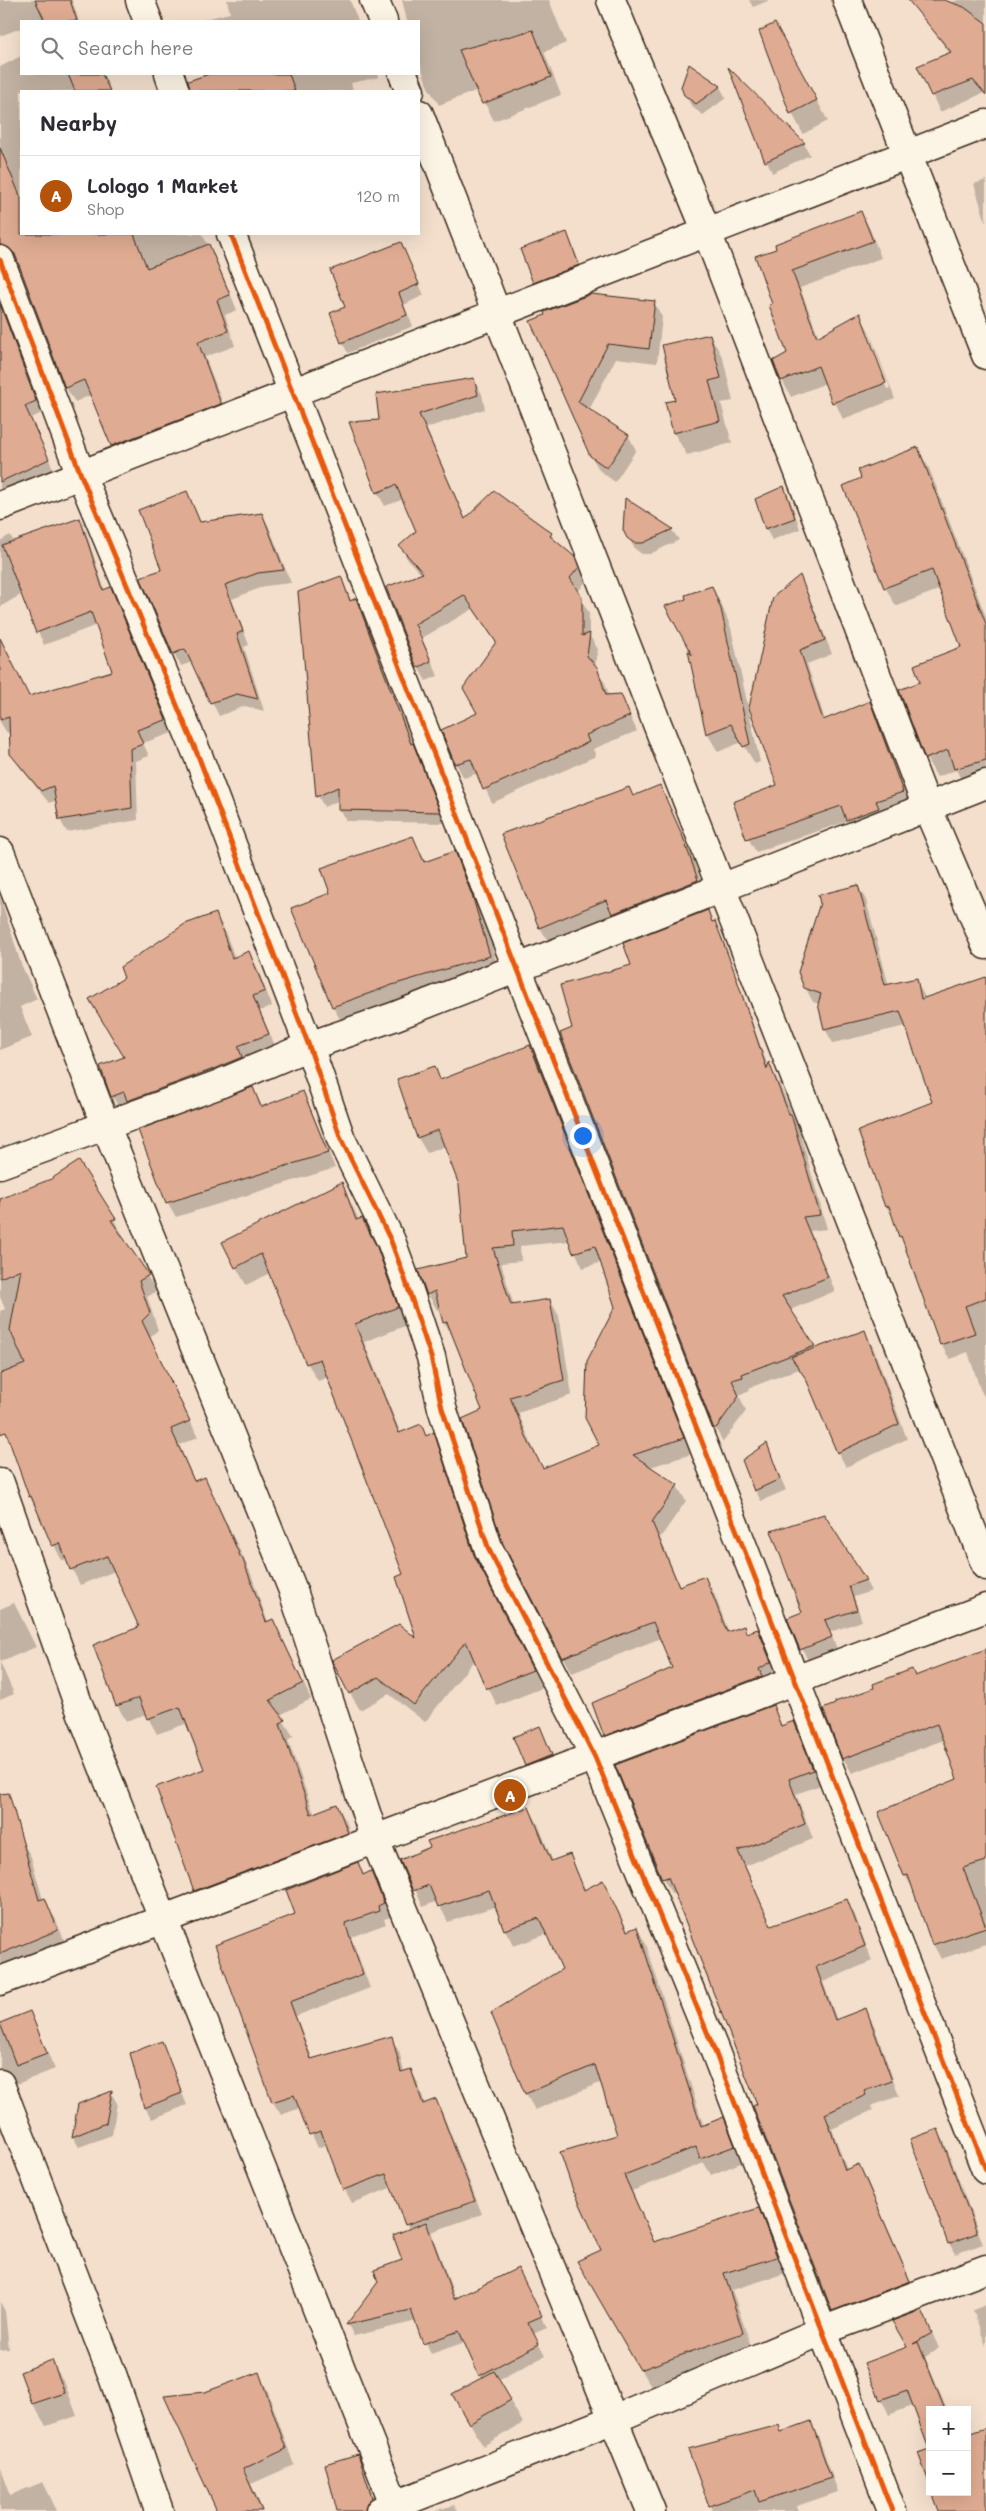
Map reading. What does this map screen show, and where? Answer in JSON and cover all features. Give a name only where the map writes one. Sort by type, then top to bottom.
[{"type":"street","points":[[140,0],[148,20]]},
{"type":"street","points":[[374,0],[383,20]]},
{"type":"street","points":[[611,0],[707,232],[927,807],[986,945]]},
{"type":"street","points":[[847,0],[986,355]]},
{"type":"street","points":[[168,75],[175,90]]},
{"type":"street","points":[[403,75],[410,90]]},
{"type":"street","points":[[420,117],[986,1566]]},
{"type":"street","points":[[0,506],[986,124]]},
{"type":"street","points":[[231,235],[986,2170]]},
{"type":"street","points":[[0,260],[81,474],[199,758],[309,1046],[341,1139],[391,1241],[430,1357],[442,1408],[490,1550],[595,1756],[710,2040],[892,2511]]},
{"type":"street","points":[[0,1164],[105,1124],[217,1085],[309,1046],[393,1016],[986,784]]},
{"type":"street","points":[[0,852],[105,1124],[292,1588],[375,1840],[651,2511]]},
{"type":"street","points":[[0,1483],[77,1701],[164,1919],[391,2509],[614,2419],[822,2331],[986,2269]]},
{"type":"street","points":[[0,1981],[986,1608]]},
{"type":"street","points":[[0,2084],[112,2374],[158,2511]]},
{"type":"building","points":[[35,0],[70,0],[77,20],[45,20]]},
{"type":"building","points":[[908,0],[944,0],[964,7],[986,23],[986,95],[973,80],[931,96],[917,66],[951,52]]},
{"type":"building","points":[[775,23],[817,100],[790,114],[759,31]]},
{"type":"building","points":[[533,30],[551,77],[482,104],[459,50]]},
{"type":"building","points":[[689,64],[721,86],[696,104],[684,95],[681,87]]},
{"type":"building","points":[[728,67],[805,143],[765,162]]},
{"type":"building","points":[[68,75],[102,75],[110,90],[75,90]]},
{"type":"building","points":[[206,75],[289,75],[295,90],[190,90],[188,81]]},
{"type":"building","points":[[0,148],[20,196],[20,235],[134,235],[147,268],[209,244],[230,295],[217,300],[228,331],[198,342],[221,404],[111,446],[84,380],[65,388],[15,254],[9,248],[0,245]]},
{"type":"building","points":[[861,211],[873,241],[792,271],[817,337],[860,313],[886,383],[832,403],[818,366],[781,381],[773,361],[787,353],[769,305],[772,304],[755,256],[776,249],[775,244]]},
{"type":"building","points":[[567,232],[579,265],[533,283],[520,249]]},
{"type":"building","points":[[401,242],[419,284],[399,293],[407,315],[341,343],[330,313],[345,307],[330,270]]},
{"type":"building","points":[[591,294],[655,301],[649,349],[608,344],[578,402],[629,435],[607,468],[590,456],[530,321],[545,315],[544,312]]},
{"type":"building","points":[[0,304],[36,401],[25,406],[49,459],[0,482]]},
{"type":"building","points":[[710,334],[721,378],[709,381],[720,421],[673,433],[665,402],[675,400],[662,345]]},
{"type":"building","points":[[474,378],[478,395],[419,414],[465,519],[494,491],[552,533],[550,536],[575,557],[579,567],[570,578],[582,598],[582,636],[590,633],[587,656],[597,667],[606,695],[621,694],[630,716],[586,735],[589,742],[483,790],[471,759],[455,764],[441,730],[477,713],[463,688],[496,642],[464,595],[415,624],[431,661],[417,668],[386,587],[423,573],[399,546],[416,531],[396,485],[376,493],[349,422],[379,420],[376,394]]},
{"type":"building","points":[[918,447],[986,624],[986,760],[954,769],[948,750],[925,759],[899,690],[920,682],[914,665],[961,647],[932,570],[884,588],[843,486],[861,478],[858,470]]},
{"type":"building","points":[[784,486],[795,518],[765,529],[755,499]]},
{"type":"building","points":[[187,491],[200,522],[262,513],[284,570],[258,573],[225,585],[243,631],[237,634],[258,699],[237,694],[210,703],[185,649],[173,654],[140,577],[161,570],[138,510]]},
{"type":"building","points":[[625,498],[673,529],[643,543],[634,543],[627,538],[623,530]]},
{"type":"building","points":[[80,518],[103,590],[111,587],[166,720],[137,730],[143,744],[130,749],[132,808],[59,820],[53,786],[41,791],[10,754],[9,717],[0,720],[0,638],[29,696],[112,671],[91,612],[36,633],[2,545]]},
{"type":"building","points":[[800,575],[825,640],[800,650],[823,720],[870,701],[903,792],[876,801],[879,808],[846,820],[841,806],[746,839],[733,802],[777,785],[749,708],[773,597]]},
{"type":"building","points":[[341,576],[350,601],[356,598],[411,744],[413,743],[440,812],[338,810],[338,787],[316,797],[298,592]]},
{"type":"building","points":[[712,586],[721,609],[750,744],[743,747],[731,724],[706,734],[688,651],[692,655],[665,606],[686,599],[685,595]]},
{"type":"building","points":[[660,785],[683,837],[698,880],[612,914],[606,900],[539,928],[501,834],[629,787],[633,796]]},
{"type":"building","points":[[413,836],[424,862],[455,851],[473,898],[490,956],[392,985],[332,1007],[291,908],[330,893],[321,868]]},
{"type":"building","points":[[858,885],[885,985],[917,978],[921,999],[986,977],[986,1298],[965,1306],[975,1333],[940,1345],[901,1236],[899,1237],[889,1206],[885,1207],[858,1131],[932,1102],[900,1011],[824,1029],[818,1004],[821,994],[804,988],[798,972],[820,903],[818,895]]},
{"type":"building","points":[[708,910],[712,922],[715,921],[733,968],[767,1069],[769,1062],[789,1114],[791,1114],[820,1215],[803,1217],[828,1277],[782,1296],[815,1346],[742,1374],[743,1377],[732,1380],[739,1396],[714,1429],[560,1033],[572,1028],[560,985],[631,965],[623,943]]},
{"type":"building","points":[[216,913],[232,958],[249,951],[265,991],[253,996],[269,1034],[238,1046],[242,1057],[211,1070],[127,1101],[124,1092],[111,1097],[100,1066],[124,1057],[89,999],[124,978],[120,967],[185,924]]},
{"type":"building","points":[[530,1045],[684,1438],[633,1455],[678,1485],[652,1522],[679,1586],[705,1576],[727,1632],[744,1626],[746,1633],[758,1629],[771,1662],[759,1669],[762,1676],[604,1736],[592,1703],[672,1668],[653,1622],[562,1658],[503,1544],[462,1419],[482,1410],[447,1322],[443,1323],[435,1291],[427,1295],[418,1270],[466,1258],[459,1185],[438,1130],[417,1138],[397,1079],[435,1066],[440,1080]],"holes":[[[563,1225],[573,1253],[595,1246],[615,1307],[587,1361],[585,1418],[599,1445],[543,1468],[529,1443],[510,1397],[564,1380],[550,1299],[511,1305],[493,1248],[513,1246],[512,1231]]]},
{"type":"building","points":[[253,1087],[261,1107],[303,1091],[328,1153],[166,1203],[138,1130]]},
{"type":"building","points":[[79,1161],[116,1219],[111,1220],[149,1275],[139,1281],[150,1313],[142,1321],[190,1421],[171,1429],[194,1481],[205,1477],[242,1557],[266,1622],[273,1619],[303,1683],[270,1700],[285,1720],[280,1724],[311,1814],[337,1804],[348,1833],[194,1891],[156,1787],[204,1769],[180,1707],[147,1719],[139,1698],[116,1706],[93,1645],[139,1627],[107,1556],[70,1570],[60,1543],[52,1546],[31,1496],[29,1497],[6,1432],[0,1434],[0,1374],[25,1364],[10,1330],[21,1269],[0,1278],[0,1199],[51,1179]]},
{"type":"building","points":[[342,1182],[356,1220],[362,1218],[377,1247],[398,1307],[355,1324],[399,1433],[421,1424],[426,1436],[434,1432],[474,1555],[533,1670],[486,1689],[466,1641],[414,1705],[378,1677],[349,1694],[334,1665],[332,1660],[399,1624],[416,1638],[396,1577],[403,1574],[320,1359],[306,1364],[261,1254],[235,1268],[222,1242]]},
{"type":"building","points":[[865,1330],[899,1424],[837,1453],[806,1379],[791,1357]]},
{"type":"building","points":[[767,1443],[780,1479],[754,1491],[742,1460]]},
{"type":"building","points":[[824,1514],[866,1580],[849,1586],[857,1610],[825,1620],[832,1637],[800,1650],[787,1618],[802,1612],[771,1531]]},
{"type":"building","points":[[986,1649],[986,1861],[963,1868],[986,1927],[932,1945],[908,1875],[904,1876],[878,1812],[957,1779],[937,1724],[842,1759],[823,1709],[835,1704],[835,1702],[874,1688],[873,1684],[912,1669],[915,1676]]},
{"type":"building","points":[[773,1705],[781,1726],[794,1721],[813,1770],[789,1779],[805,1824],[738,1851],[771,1926],[847,1899],[865,1946],[816,1967],[835,2020],[866,2008],[892,2081],[864,2091],[866,2095],[825,2114],[845,2170],[859,2164],[910,2281],[832,2311],[753,2106],[757,2104],[668,1877],[662,1879],[615,1765]]},
{"type":"building","points":[[540,1726],[552,1755],[525,1766],[513,1737]]},
{"type":"building","points":[[9,1793],[39,1900],[45,1898],[58,1930],[0,1954],[0,1794]]},
{"type":"building","points":[[529,1807],[551,1861],[570,1854],[584,1890],[603,1880],[627,1931],[637,1927],[701,2126],[724,2117],[735,2146],[700,2159],[696,2147],[624,2175],[654,2242],[759,2208],[777,2257],[724,2273],[743,2333],[640,2370],[577,2261],[601,2250],[574,2193],[560,2152],[617,2135],[595,2065],[525,2094],[491,2013],[562,1969],[539,1918],[504,1930],[489,1890],[438,1907],[429,1885],[413,1891],[400,1860],[430,1847],[427,1841]]},
{"type":"building","points":[[358,1862],[363,1875],[371,1871],[384,1903],[378,1906],[379,1911],[345,1923],[363,1974],[290,2002],[311,2059],[392,2036],[401,2072],[411,2069],[423,2104],[436,2099],[475,2201],[405,2225],[386,2174],[343,2190],[321,2131],[309,2135],[294,2095],[272,2102],[215,1945],[295,1914],[286,1890]]},
{"type":"building","points":[[30,2011],[47,2053],[16,2065],[0,2023]]},
{"type":"building","points":[[162,2041],[182,2093],[144,2108],[130,2053]]},
{"type":"building","points":[[112,2091],[106,2123],[72,2137],[78,2104]]},
{"type":"building","points":[[938,2129],[977,2233],[948,2244],[910,2139]]},
{"type":"building","points":[[426,2222],[454,2299],[518,2268],[542,2316],[528,2322],[539,2344],[479,2376],[459,2331],[423,2344],[411,2310],[346,2325],[378,2282],[374,2270],[402,2260],[393,2235]]},
{"type":"building","points":[[922,2310],[932,2333],[913,2344],[918,2342],[943,2406],[926,2406],[926,2441],[907,2390],[880,2400],[864,2363],[907,2347],[892,2321]]},
{"type":"building","points":[[52,2360],[65,2393],[32,2404],[20,2372]]},
{"type":"building","points":[[494,2371],[511,2400],[469,2424],[452,2394]]},
{"type":"building","points":[[259,2372],[286,2449],[243,2469],[262,2511],[217,2511],[164,2396],[205,2392]]},
{"type":"building","points":[[811,2421],[831,2478],[759,2502],[755,2490],[709,2506],[688,2449],[779,2425],[781,2432]]},
{"type":"building","points":[[986,2428],[986,2511],[939,2511],[933,2496],[971,2496],[971,2433]]},
{"type":"building","points":[[926,2450],[926,2474],[918,2453]]},
{"type":"building","points":[[358,2454],[372,2498],[368,2502],[365,2511],[337,2511],[325,2464]]},
{"type":"cycle path","points":[[231,235],[986,2170]]},
{"type":"cycle path","points":[[0,260],[81,475],[199,758],[309,1046],[341,1139],[391,1241],[431,1357],[442,1408],[489,1550],[595,1757],[714,2049],[892,2511]]},
{"type":"place","name":"Lologo 1 Market","points":[[510,1795]]}]
